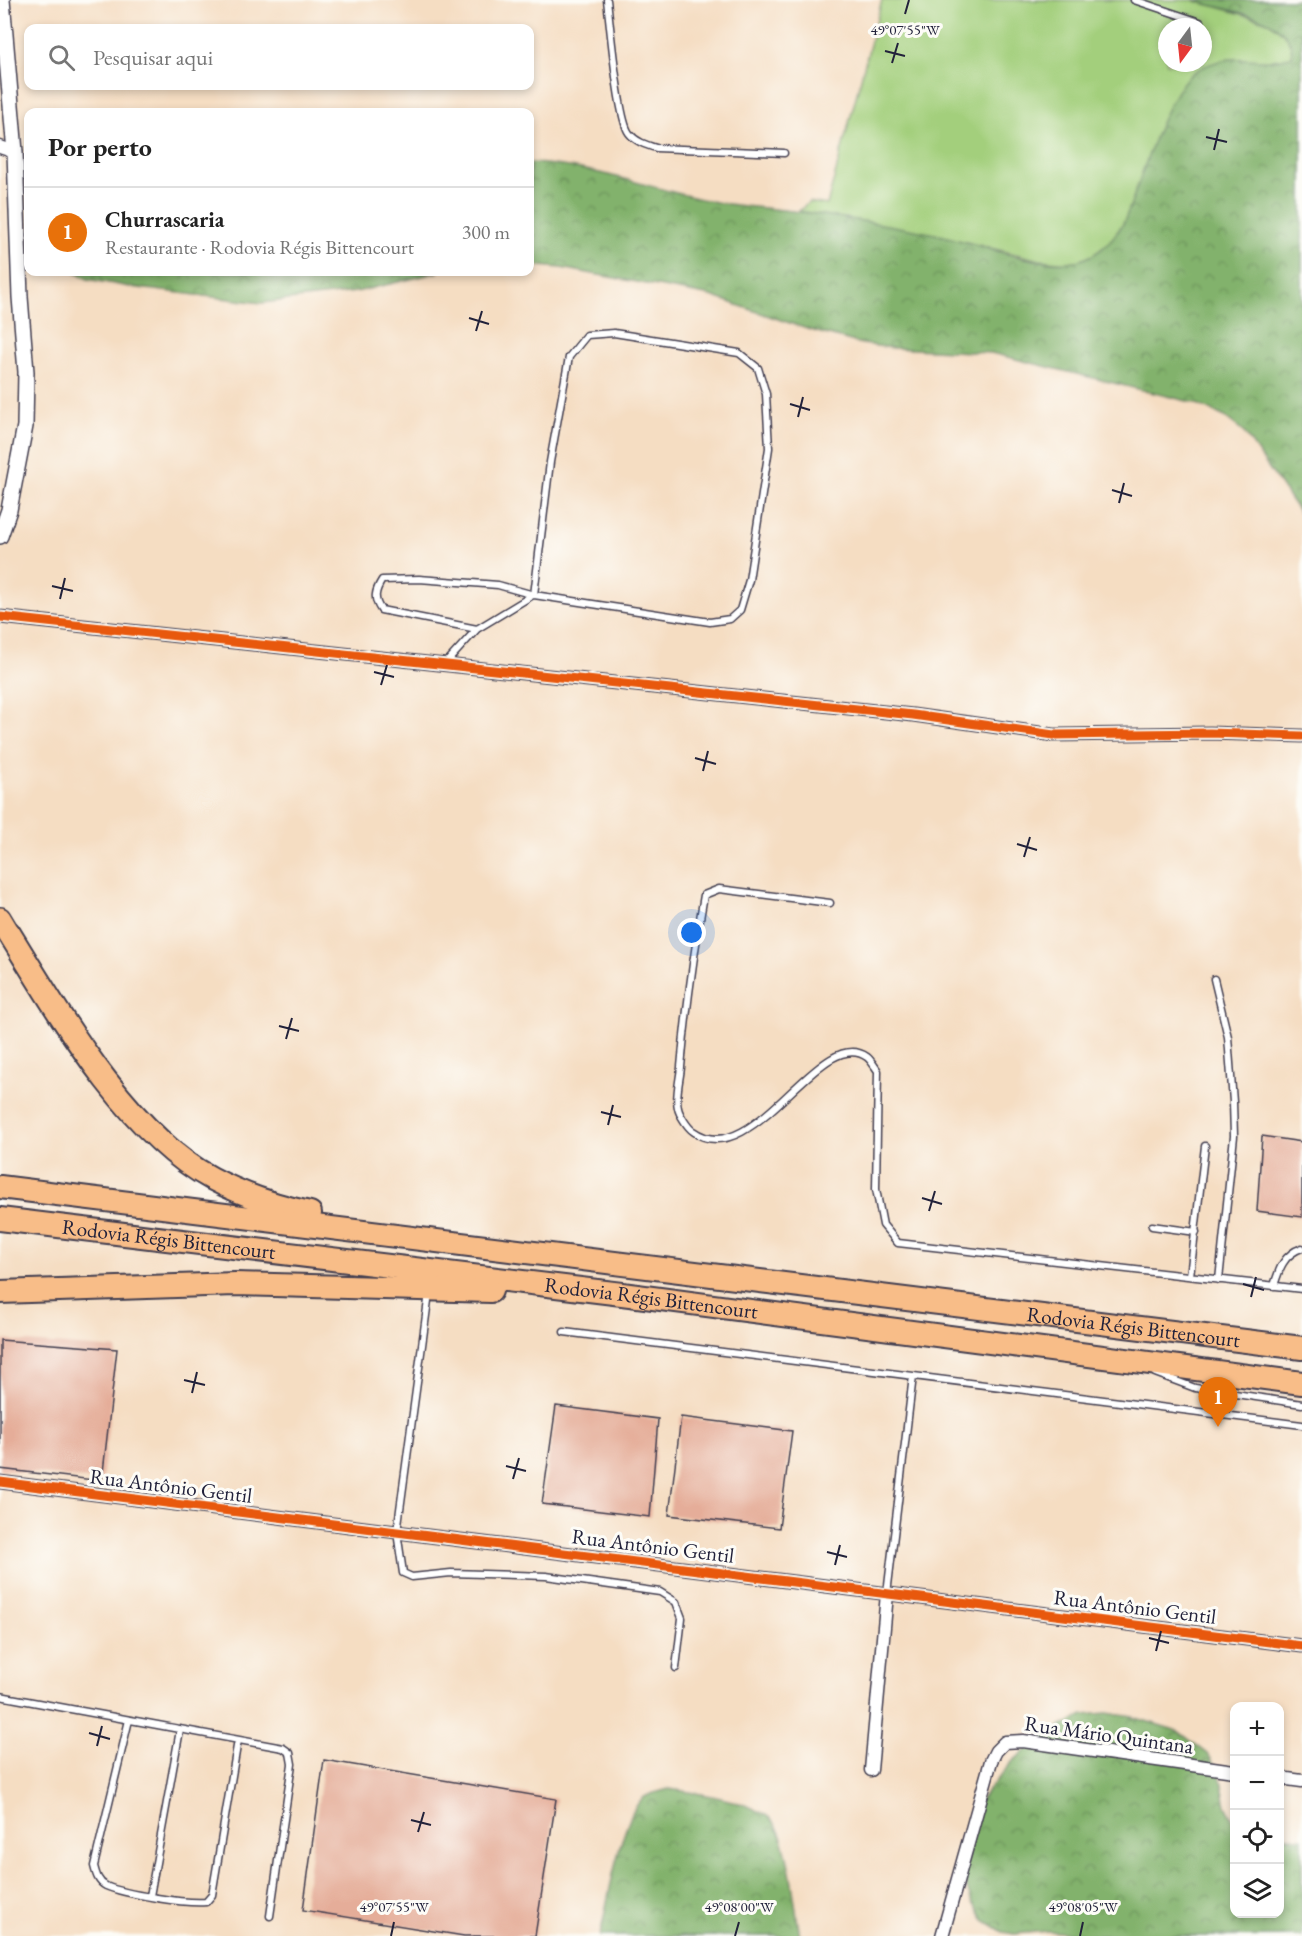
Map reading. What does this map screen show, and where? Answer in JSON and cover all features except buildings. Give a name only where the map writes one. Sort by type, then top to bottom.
[{"type":"highway","points":[[3,925],[67,1027],[142,1123],[210,1177],[289,1209],[482,1248]]},
{"type":"highway","name":"Rodovia Régis Bittencourt","points":[[0,1187],[1302,1348]]},
{"type":"highway","name":"Rodovia Régis Bittencourt","points":[[0,1219],[622,1294],[1302,1383]]},
{"type":"highway","points":[[0,1292],[235,1284],[622,1294]]},
{"type":"street","points":[[0,536],[9,510],[25,426],[26,372],[20,297],[15,152],[2,0]]},
{"type":"street","points":[[0,147],[15,152]]},
{"type":"street","points":[[0,617],[913,715],[1054,735],[1210,733],[1302,736]]},
{"type":"street","name":"Rua Antônio Gentil","points":[[0,1482],[1302,1646]]},
{"type":"street","points":[[871,1770],[887,1594]]},
{"type":"street","name":"Rua Mário Quintana","points":[[942,1936],[991,1761],[996,1751],[1005,1742],[1023,1741],[1230,1770]]},
{"type":"street","points":[[1284,1779],[1302,1781]]},
{"type":"lane","points":[[607,0],[616,77],[627,131],[640,143],[656,148],[784,153]]},
{"type":"lane","points":[[1134,0],[1188,18]]},
{"type":"lane","points":[[477,629],[381,610],[375,602],[376,590],[382,580],[418,579],[498,585],[534,595],[710,622],[730,619],[740,610],[749,580],[769,448],[766,394],[759,368],[739,353],[614,333],[587,335],[569,357],[550,462],[534,595]]},
{"type":"lane","points":[[444,665],[477,629],[534,595]]},
{"type":"lane","points":[[830,903],[718,889],[704,895],[685,1025],[678,1108],[692,1131],[713,1140],[730,1138],[768,1114],[825,1061],[850,1053],[866,1056],[878,1071],[878,1198],[883,1225],[898,1243],[1302,1289]]},
{"type":"lane","points":[[1214,979],[1228,1037],[1234,1136],[1219,1280]]},
{"type":"lane","points":[[1190,1276],[1205,1146]]},
{"type":"lane","points":[[1152,1226],[1196,1232]]},
{"type":"lane","points":[[1274,1286],[1279,1267],[1293,1251],[1302,1248]]},
{"type":"lane","points":[[430,1289],[397,1532],[403,1573],[412,1577],[451,1573],[546,1576],[660,1592],[676,1602],[682,1618],[676,1668]]},
{"type":"lane","points":[[564,1332],[1302,1425]]},
{"type":"lane","points":[[1118,1360],[1195,1388],[1302,1404]]},
{"type":"lane","points":[[887,1594],[914,1376]]},
{"type":"lane","points":[[0,1696],[283,1748],[290,1753],[292,1764],[270,1916]]},
{"type":"lane","points":[[129,1720],[94,1866],[97,1877],[106,1886],[150,1896],[197,1903],[206,1902],[212,1895],[238,1740]]},
{"type":"lane","points":[[150,1896],[180,1730]]},
{"type":"green space","points":[[882,0],[1193,0],[1269,22],[1283,32],[1293,45],[1293,56],[1276,62],[1225,60],[1140,183],[1124,222],[1114,238],[1091,258],[1067,263],[1040,260],[937,235],[799,211],[809,202],[827,205]]},
{"type":"green space","points":[[1193,0],[1302,0],[1302,516],[1243,431],[1225,417],[1195,403],[991,353],[893,348],[862,344],[810,330],[711,296],[561,268],[534,265],[534,163],[577,168],[716,202],[818,214],[918,231],[1020,257],[1054,262],[1078,261],[1101,249],[1114,237],[1124,222],[1168,107],[1187,78],[1194,72],[1212,72],[1212,64],[1229,59],[1274,60],[1292,56],[1289,42],[1281,31],[1254,16]]},
{"type":"green space","points":[[82,276],[422,276],[356,292],[262,303],[130,287]]},
{"type":"green space","points":[[1107,1713],[1133,1717],[1178,1731],[1208,1754],[1220,1774],[1230,1814],[1230,1918],[1284,1918],[1284,1836],[1302,1838],[1302,1936],[1097,1936],[1048,1931],[1014,1934],[1003,1932],[984,1920],[971,1900],[963,1876],[979,1801],[1012,1762],[1041,1737],[1084,1715]]},
{"type":"green space","points":[[669,1789],[737,1802],[771,1819],[777,1827],[787,1856],[800,1936],[600,1936],[616,1862],[635,1808],[643,1798]]},
{"type":"cycle path","points":[[0,617],[913,715],[1054,735],[1210,733],[1302,736]]},
{"type":"cycle path","points":[[0,1482],[1302,1646]]},
{"type":"place","name":"Churrascaria","points":[[1218,1427]]}]
